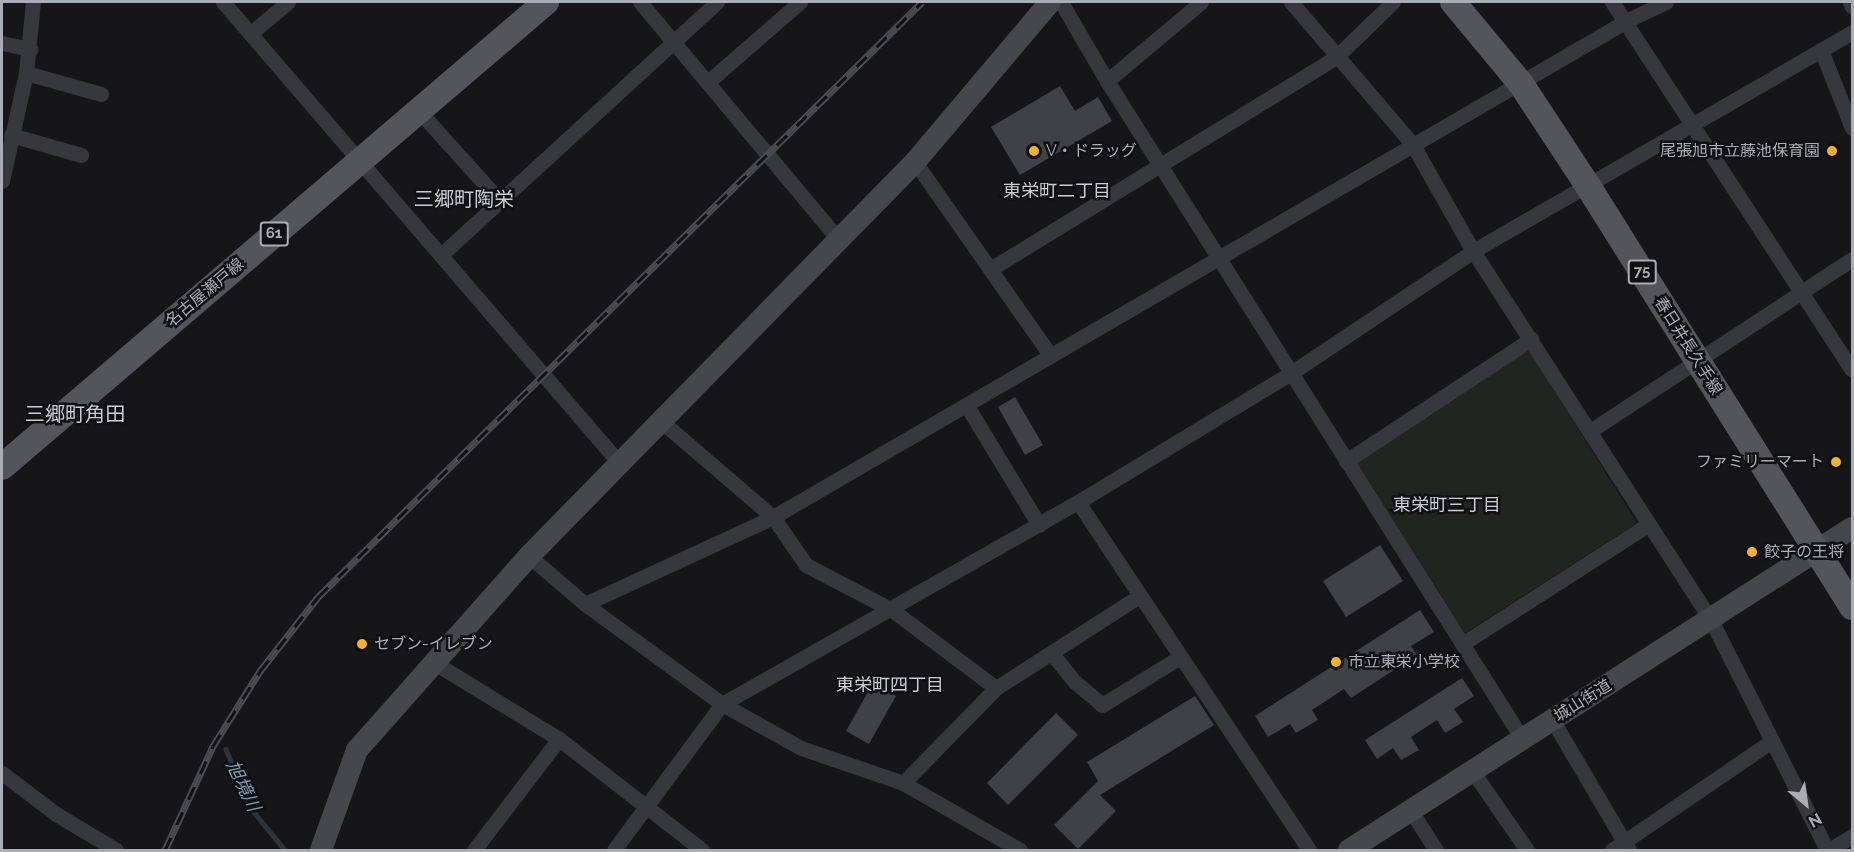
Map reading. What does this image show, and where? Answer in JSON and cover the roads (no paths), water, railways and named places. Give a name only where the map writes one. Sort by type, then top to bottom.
[{"type":"main road","name":"名古屋瀬戸線","points":[[2,467],[546,2]]},
{"type":"main road","name":"春日井長久手線","points":[[1453,2],[1521,84],[1588,186],[1852,607]]},
{"type":"street","points":[[223,2],[442,254],[621,465]]},
{"type":"street","points":[[251,33],[288,2]]},
{"type":"street","points":[[640,2],[710,81],[840,241]]},
{"type":"street","points":[[442,254],[717,2]]},
{"type":"street","points":[[710,81],[800,2]]},
{"type":"street","points":[[321,850],[357,750],[529,556],[621,465],[915,162],[1050,2]]},
{"type":"street","points":[[1061,2],[1107,81],[1218,259],[1523,740]]},
{"type":"street","points":[[1107,81],[1201,2]]},
{"type":"street","points":[[1291,2],[1413,145],[1473,251],[1711,620],[1828,850],[1852,836]]},
{"type":"street","points":[[992,268],[1336,57],[1393,2]]},
{"type":"street","points":[[1612,2],[1628,20],[1690,123],[1852,370]]},
{"type":"street","points":[[585,604],[773,517],[1628,20],[1666,2]]},
{"type":"street","points":[[1850,2],[1852,7]]},
{"type":"street","points":[[2,181],[30,49],[30,3]]},
{"type":"street","points":[[614,850],[722,704],[1040,525],[1291,373],[1473,251],[1588,186],[1690,123],[1852,32]]},
{"type":"street","points":[[2,43],[30,49]]},
{"type":"street","points":[[1821,50],[1852,128]]},
{"type":"street","points":[[26,73],[101,94]]},
{"type":"street","points":[[419,111],[501,202]]},
{"type":"street","points":[[11,135],[81,155]]},
{"type":"street","points":[[915,162],[992,268],[1050,355]]},
{"type":"street","points":[[1590,431],[1852,259]]},
{"type":"street","points":[[1346,461],[1531,339]]},
{"type":"street","points":[[967,406],[1040,525]]},
{"type":"street","points":[[662,421],[773,517],[806,565],[892,610],[996,688]]},
{"type":"street","points":[[1078,502],[1138,597],[1309,850]]},
{"type":"street","points":[[1462,644],[1649,524]]},
{"type":"street","name":"城山街道","points":[[1349,850],[1817,553],[1852,528]]},
{"type":"street","name":"城山街道","points":[[1817,553],[1852,538]]},
{"type":"street","points":[[529,556],[585,604],[722,704],[801,748],[903,783],[1020,850]]},
{"type":"street","points":[[903,783],[996,688],[1053,655],[1138,597]]},
{"type":"street","points":[[1053,655],[1075,682],[1102,705],[1180,657]]},
{"type":"street","points":[[433,662],[559,739],[646,809],[702,850]]},
{"type":"street","points":[[1553,721],[1622,848],[1772,741]]},
{"type":"street","points":[[474,850],[559,739]]},
{"type":"street","points":[[1473,772],[1527,850]]},
{"type":"street","points":[[2,773],[56,814],[116,850]]},
{"type":"street","points":[[1411,811],[1436,850]]},
{"type":"waterway","name":"旭境川","points":[[226,749],[249,806],[285,850]]},
{"type":"railway","points":[[165,850],[213,746],[260,671],[318,597],[922,2]]},
{"type":"place","name":"V・ドラッグ","points":[[1034,151]]},
{"type":"place","name":"尾張旭市立藤池保育園","points":[[1832,151]]},
{"type":"place","name":"ファミリーマート","points":[[1836,462]]},
{"type":"place","name":"餃子の王将","points":[[1752,552]]},
{"type":"place","name":"セブン-イレブン","points":[[362,644]]},
{"type":"place","name":"市立東栄小学校","points":[[1336,662]]},
{"type":"district","name":"東栄町二丁目","points":[[1057,191]]},
{"type":"district","name":"三郷町陶栄","points":[[464,199]]},
{"type":"district","name":"三郷町角田","points":[[75,414]]},
{"type":"district","name":"東栄町三丁目","points":[[1447,505]]},
{"type":"district","name":"東栄町四丁目","points":[[890,685]]}]
